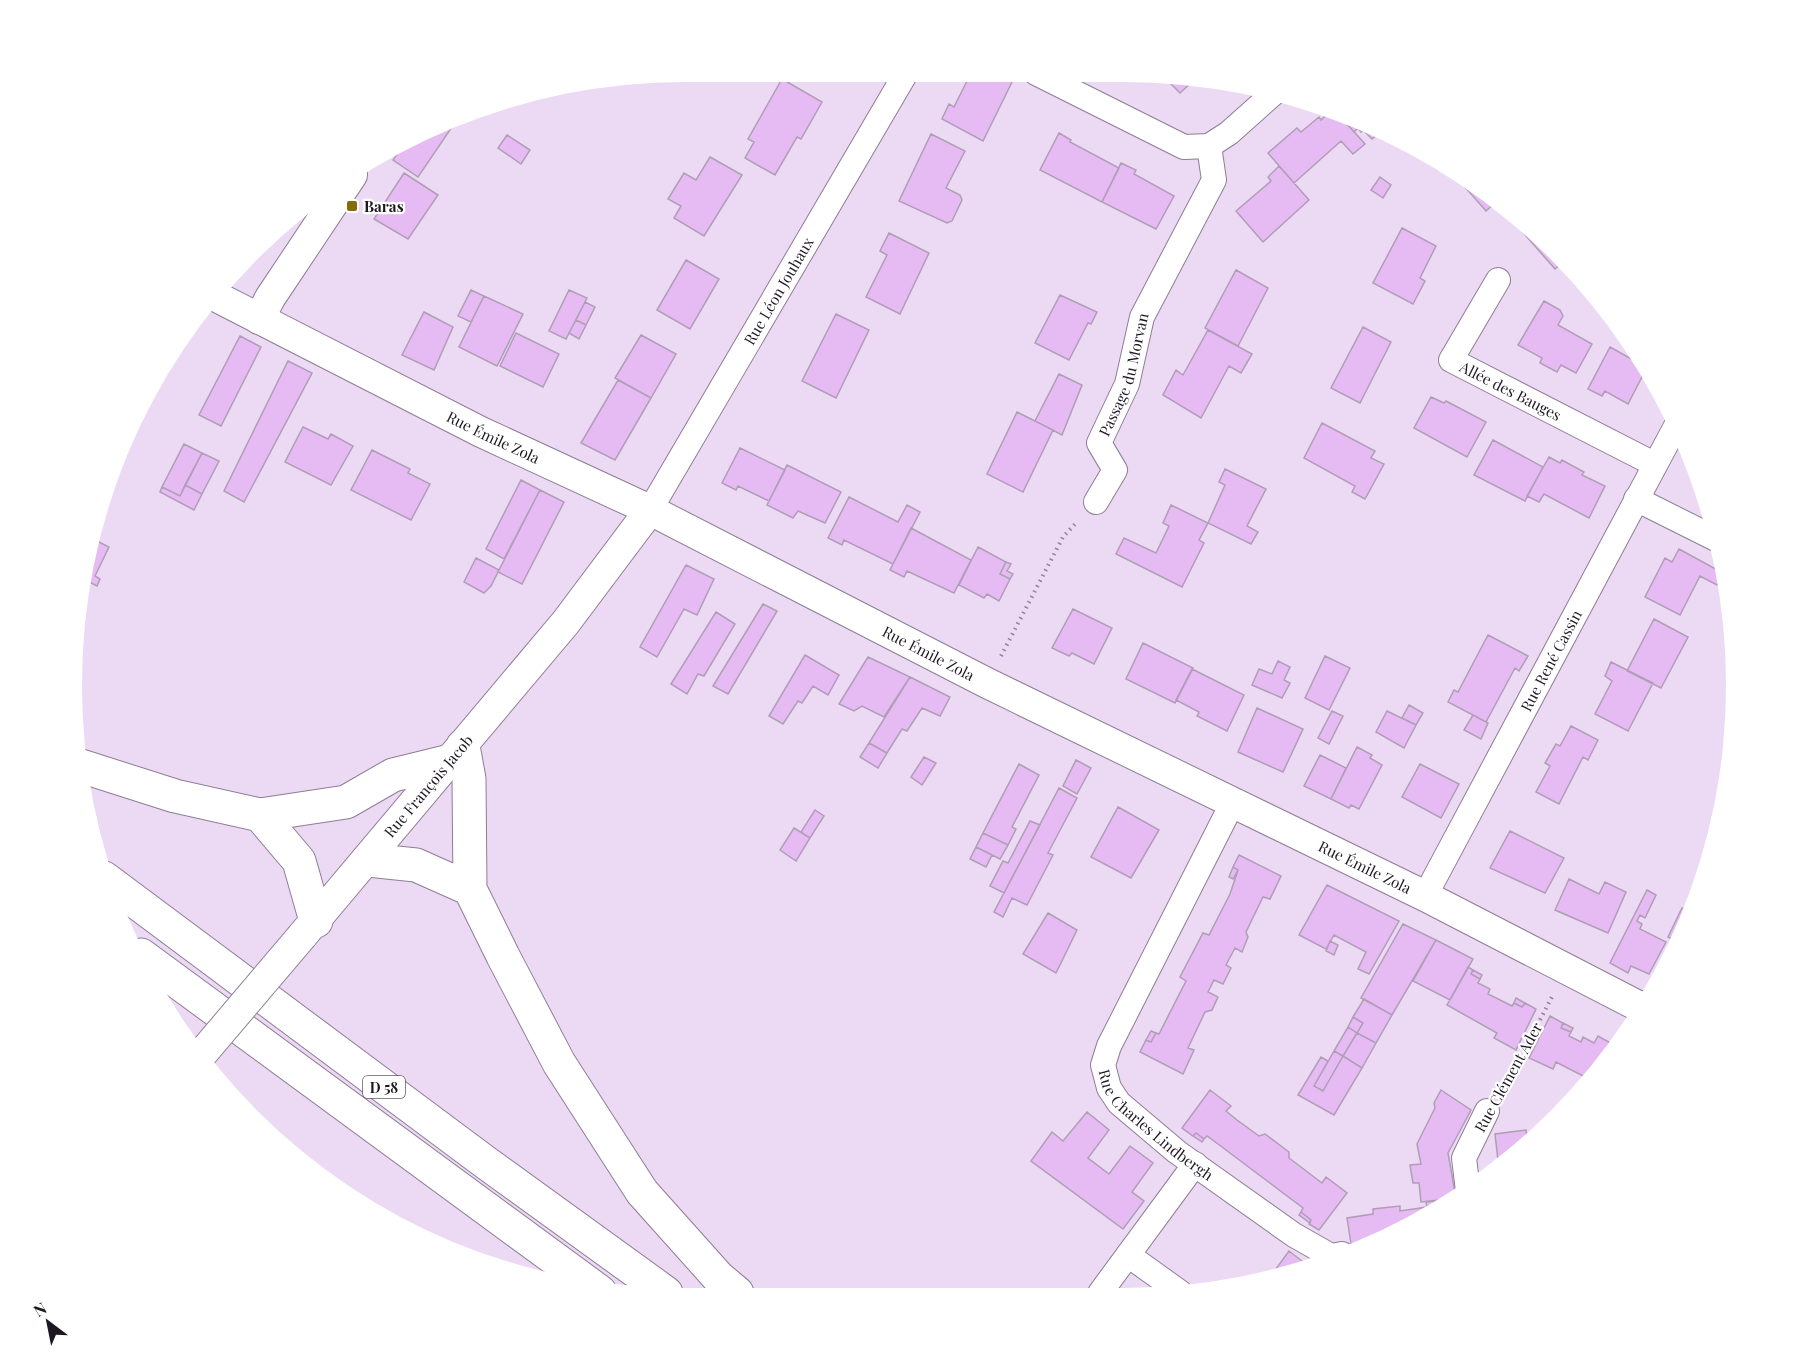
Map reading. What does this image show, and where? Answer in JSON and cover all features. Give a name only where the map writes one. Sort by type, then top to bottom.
[{"type":"highway","points":[[89,768],[175,796],[260,815],[346,802],[393,775],[457,753],[469,779],[470,889],[559,1063],[642,1192],[730,1288]]},
{"type":"highway","points":[[260,815],[299,861],[309,928]]},
{"type":"highway","points":[[368,860],[416,865],[470,889]]},
{"type":"highway","name":"D 58","points":[[117,888],[484,1162],[657,1287]]},
{"type":"highway","name":"D 58","points":[[151,962],[581,1278]]},
{"type":"street","name":"Rue Léon Jouhaux","points":[[650,510],[901,82]]},
{"type":"street","points":[[1054,82],[1184,147],[1209,146],[1229,134],[1266,100]]},
{"type":"street","name":"Passage du Morvan","points":[[1096,502],[1115,470],[1099,443],[1127,384],[1142,317],[1214,180],[1209,146]]},
{"type":"street","points":[[259,319],[270,298],[342,190]]},
{"type":"street","name":"Allée des Bauges","points":[[1498,280],[1451,360],[1654,464]]},
{"type":"street","name":"Rue Émile Zola","points":[[222,300],[481,432],[650,510],[987,683],[1425,896],[1634,1004]]},
{"type":"street","name":"Rue René Cassin","points":[[1425,896],[1671,435]]},
{"type":"street","points":[[1636,499],[1706,534]]},
{"type":"street","name":"Rue François Jacob","points":[[205,1050],[457,753],[595,585],[650,510]]},
{"type":"street","name":"Rue Charles Lindbergh","points":[[1233,802],[1109,1046],[1103,1065],[1109,1088],[1119,1103],[1195,1164],[1294,1235],[1325,1253]]},
{"type":"street","name":"Rue Clément Ader","points":[[1467,1180],[1464,1158],[1487,1111]]},
{"type":"street","points":[[1104,1288],[1195,1164]]},
{"type":"street","points":[[1128,1255],[1170,1285]]},
{"type":"path","points":[[987,683],[1063,537],[1096,502]]},
{"type":"path","name":"Rue Clément Ader","points":[[1487,1111],[1500,1096],[1567,968]]},
{"type":"building","points":[[780,82],[787,82],[822,102],[801,139],[797,137],[775,175],[745,158],[754,142],[748,139]]},
{"type":"building","points":[[966,82],[1012,82],[983,141],[942,119],[949,104],[954,107]]},
{"type":"building","points":[[1172,85],[1187,86],[1180,93]]},
{"type":"building","points":[[1319,117],[1321,120],[1324,117],[1349,126],[1365,144],[1353,154],[1341,141],[1294,183],[1268,153],[1297,128],[1301,132]]},
{"type":"building","points":[[450,130],[418,177],[393,160],[395,157]]},
{"type":"building","points":[[1059,133],[1071,140],[1070,142],[1119,168],[1102,202],[1040,170]]},
{"type":"building","points":[[931,134],[965,151],[946,188],[960,195],[962,200],[952,221],[947,223],[899,201]]},
{"type":"building","points":[[507,135],[530,150],[521,164],[498,148]]},
{"type":"building","points":[[710,157],[742,175],[704,236],[674,218],[681,206],[668,199],[684,173],[696,180]]},
{"type":"building","points":[[1121,163],[1136,170],[1134,174],[1174,196],[1156,229],[1102,202]]},
{"type":"building","points":[[1279,166],[1309,200],[1263,242],[1236,211],[1271,181],[1268,177]]},
{"type":"building","points":[[404,173],[438,195],[408,239],[374,219]]},
{"type":"building","points":[[1380,177],[1391,185],[1383,198],[1371,190]]},
{"type":"building","points":[[1470,192],[1490,207],[1486,211]]},
{"type":"building","points":[[1402,228],[1436,246],[1420,278],[1425,281],[1413,304],[1373,283]]},
{"type":"building","points":[[889,233],[929,253],[900,314],[866,297],[887,255],[880,251]]},
{"type":"building","points":[[1534,245],[1557,267],[1555,269]]},
{"type":"building","points":[[686,260],[719,279],[690,329],[657,310]]},
{"type":"building","points":[[1236,270],[1268,288],[1238,346],[1205,328]]},
{"type":"building","points":[[471,290],[484,296],[471,322],[458,316]]},
{"type":"building","points":[[569,290],[587,298],[566,339],[549,331]]},
{"type":"building","points":[[1060,295],[1097,312],[1091,324],[1088,323],[1069,360],[1035,343]]},
{"type":"building","points":[[484,296],[523,314],[497,366],[459,347]]},
{"type":"building","points":[[1544,301],[1560,310],[1563,316],[1558,325],[1592,344],[1576,373],[1561,365],[1557,372],[1540,363],[1542,358],[1518,345]]},
{"type":"building","points":[[585,302],[595,307],[586,325],[576,320]]},
{"type":"building","points":[[424,312],[453,327],[434,370],[402,355]]},
{"type":"building","points":[[836,314],[869,330],[836,398],[802,381]]},
{"type":"building","points":[[576,320],[586,325],[579,339],[569,333]]},
{"type":"building","points":[[1363,327],[1391,342],[1360,403],[1331,388]]},
{"type":"building","points":[[1208,330],[1252,354],[1241,373],[1229,366],[1201,418],[1163,395],[1176,370],[1183,375]]},
{"type":"building","points":[[516,333],[559,354],[543,387],[500,366]]},
{"type":"building","points":[[641,335],[676,354],[651,398],[615,378]]},
{"type":"building","points":[[240,336],[261,347],[221,426],[199,415]]},
{"type":"building","points":[[1610,347],[1629,357],[1641,378],[1628,404],[1605,391],[1602,396],[1588,389]]},
{"type":"building","points":[[288,361],[312,373],[244,502],[224,491]]},
{"type":"building","points":[[1059,374],[1082,385],[1062,435],[1035,421]]},
{"type":"building","points":[[618,380],[651,398],[615,460],[581,443]]},
{"type":"building","points":[[1431,397],[1444,403],[1446,401],[1486,422],[1467,457],[1414,428]]},
{"type":"building","points":[[1017,412],[1053,430],[1023,492],[987,474]]},
{"type":"building","points":[[1322,423],[1375,451],[1371,458],[1384,464],[1365,499],[1352,492],[1355,486],[1304,458]]},
{"type":"building","points":[[303,427],[328,439],[331,434],[353,446],[331,485],[285,462]]},
{"type":"building","points":[[1493,440],[1543,467],[1525,501],[1474,475]]},
{"type":"building","points":[[184,444],[202,453],[180,496],[162,487]]},
{"type":"building","points":[[740,448],[785,470],[769,501],[738,486],[736,490],[722,483]]},
{"type":"building","points":[[372,450],[410,469],[408,473],[430,484],[411,520],[351,490]]},
{"type":"building","points":[[202,453],[219,461],[202,494],[185,485]]},
{"type":"building","points":[[1549,457],[1560,463],[1562,460],[1584,472],[1582,475],[1605,486],[1589,518],[1544,494],[1539,502],[1527,496]]},
{"type":"building","points":[[787,465],[841,492],[825,523],[798,511],[793,518],[767,505]]},
{"type":"building","points":[[1225,469],[1266,489],[1247,526],[1258,532],[1251,544],[1208,523],[1225,485],[1219,482]]},
{"type":"building","points":[[521,480],[540,490],[504,559],[486,549]]},
{"type":"building","points":[[185,485],[202,494],[194,510],[160,492],[162,487],[180,496]]},
{"type":"building","points":[[540,490],[564,502],[522,584],[498,572]]},
{"type":"building","points":[[849,497],[898,522],[907,505],[920,512],[893,564],[844,540],[842,545],[828,538]]},
{"type":"building","points":[[1171,505],[1208,523],[1199,540],[1204,543],[1182,587],[1116,554],[1124,538],[1156,553],[1169,526],[1163,523]]},
{"type":"building","points":[[911,528],[971,560],[954,593],[907,571],[904,577],[890,570]]},
{"type":"building","points":[[100,542],[109,547],[95,576],[100,579],[97,586],[92,583]]},
{"type":"building","points":[[978,547],[1006,562],[1000,574],[1010,579],[999,601],[987,594],[984,598],[959,585]]},
{"type":"building","points":[[1679,549],[1714,568],[1717,585],[1700,576],[1680,615],[1645,597],[1665,558],[1672,562]]},
{"type":"building","points":[[476,558],[499,570],[491,586],[484,593],[464,582]]},
{"type":"building","points":[[1006,562],[1011,564],[1007,571],[1013,574],[1010,579],[1000,574]]},
{"type":"building","points":[[686,565],[714,579],[697,615],[684,609],[657,657],[640,647]]},
{"type":"building","points":[[763,604],[777,611],[728,694],[713,686]]},
{"type":"building","points":[[1073,609],[1112,628],[1094,664],[1072,653],[1069,656],[1052,648]]},
{"type":"building","points":[[716,612],[735,624],[704,676],[698,674],[687,694],[671,684]]},
{"type":"building","points":[[1654,619],[1688,637],[1661,688],[1627,671]]},
{"type":"building","points":[[1488,635],[1528,656],[1519,671],[1515,668],[1486,722],[1448,702],[1454,690],[1458,692]]},
{"type":"building","points":[[1143,643],[1193,668],[1175,703],[1126,679]]},
{"type":"building","points":[[805,655],[839,675],[828,695],[813,686],[802,703],[798,701],[783,724],[769,716]]},
{"type":"building","points":[[1325,656],[1350,668],[1329,710],[1305,698]]},
{"type":"building","points":[[868,657],[910,677],[884,717],[862,706],[854,711],[839,704]]},
{"type":"building","points":[[1278,661],[1290,667],[1284,680],[1290,683],[1282,698],[1252,685],[1259,669],[1272,674]]},
{"type":"building","points":[[1611,662],[1653,683],[1628,731],[1595,714],[1612,681],[1605,676]]},
{"type":"building","points":[[1192,669],[1244,695],[1227,731],[1197,716],[1199,712],[1176,700]]},
{"type":"building","points":[[910,677],[950,697],[940,716],[922,708],[907,731],[902,729],[887,753],[869,743]]},
{"type":"building","points":[[1409,705],[1423,713],[1416,725],[1402,718]]},
{"type":"building","points":[[1257,708],[1303,729],[1283,772],[1238,752]]},
{"type":"building","points":[[1332,711],[1343,716],[1329,744],[1318,738]]},
{"type":"building","points":[[1387,711],[1416,725],[1404,748],[1376,732]]},
{"type":"building","points":[[1473,715],[1488,723],[1481,739],[1464,730]]},
{"type":"building","points":[[1571,726],[1598,740],[1588,760],[1583,757],[1559,804],[1536,792],[1550,766],[1545,763],[1556,744],[1560,746]]},
{"type":"building","points":[[869,743],[887,753],[878,768],[860,757]]},
{"type":"building","points":[[1357,747],[1372,755],[1370,758],[1382,765],[1359,809],[1351,805],[1349,808],[1331,799]]},
{"type":"building","points":[[1320,755],[1346,768],[1331,799],[1304,786]]},
{"type":"building","points":[[924,757],[936,763],[922,785],[911,777]]},
{"type":"building","points":[[1076,760],[1091,768],[1077,794],[1063,786]]},
{"type":"building","points":[[1019,764],[1039,775],[1012,827],[1016,829],[1008,845],[983,833]]},
{"type":"building","points":[[1420,764],[1459,784],[1441,818],[1402,797]]},
{"type":"building","points":[[1059,788],[1077,798],[1048,853],[1053,855],[1027,905],[1012,898],[1003,917],[994,912]]},
{"type":"building","points":[[1118,807],[1159,830],[1131,878],[1091,857]]},
{"type":"building","points":[[815,810],[824,816],[810,838],[801,832]]},
{"type":"building","points":[[1030,821],[1040,825],[1004,893],[990,886],[1003,861],[1008,863]]},
{"type":"building","points":[[794,828],[810,838],[796,861],[780,850]]},
{"type":"building","points":[[1510,831],[1564,858],[1545,893],[1490,868]]},
{"type":"building","points":[[983,833],[1008,845],[1000,859],[976,847]]},
{"type":"building","points":[[976,847],[992,855],[986,867],[970,859]]},
{"type":"building","points":[[1239,855],[1281,876],[1270,899],[1263,897],[1246,932],[1248,937],[1242,952],[1235,948],[1226,965],[1231,968],[1223,984],[1214,980],[1208,992],[1218,997],[1212,1010],[1205,1012],[1188,1048],[1194,1050],[1183,1074],[1140,1052],[1146,1040],[1151,1042],[1156,1033],[1159,1034],[1186,981],[1180,977],[1203,933],[1209,935],[1230,894],[1238,870],[1233,867]]},
{"type":"building","points":[[1233,867],[1238,870],[1233,879],[1229,877]]},
{"type":"building","points":[[1569,879],[1599,894],[1605,882],[1626,892],[1608,933],[1555,910]]},
{"type":"building","points":[[1327,885],[1399,921],[1369,974],[1358,969],[1366,952],[1334,935],[1326,949],[1299,935]]},
{"type":"building","points":[[1647,890],[1656,895],[1645,918],[1640,915],[1637,921],[1642,924],[1640,929],[1666,942],[1649,974],[1631,966],[1628,973],[1610,963]]},
{"type":"building","points":[[1682,908],[1680,916],[1668,937]]},
{"type":"building","points":[[1048,913],[1077,930],[1056,973],[1023,954]]},
{"type":"building","points":[[1403,924],[1436,940],[1392,1015],[1361,998]]},
{"type":"building","points":[[1436,940],[1473,959],[1450,1000],[1413,981]]},
{"type":"building","points":[[1330,941],[1338,945],[1334,955],[1326,951]]},
{"type":"building","points":[[1468,967],[1473,970],[1471,974],[1480,979],[1478,983],[1490,989],[1488,994],[1512,1006],[1514,1003],[1522,1007],[1525,1003],[1536,1009],[1516,1050],[1494,1038],[1497,1033],[1447,1005]]},
{"type":"building","points":[[1473,970],[1482,975],[1480,979],[1471,974]]},
{"type":"building","points":[[1516,998],[1525,1003],[1522,1007],[1514,1003]]},
{"type":"building","points":[[1364,999],[1392,1015],[1376,1043],[1357,1033],[1363,1023],[1353,1017]]},
{"type":"building","points":[[1550,1016],[1563,1023],[1561,1028],[1571,1032],[1569,1036],[1581,1042],[1583,1037],[1594,1043],[1598,1036],[1608,1042],[1582,1075],[1556,1062],[1553,1069],[1529,1058]]},
{"type":"building","points":[[1353,1017],[1363,1023],[1357,1033],[1348,1027]]},
{"type":"building","points":[[1563,1023],[1573,1028],[1571,1032],[1561,1028]]},
{"type":"building","points":[[1348,1027],[1357,1033],[1343,1056],[1334,1051]]},
{"type":"building","points":[[1151,1031],[1156,1033],[1151,1042],[1146,1040]]},
{"type":"building","points":[[1357,1033],[1376,1043],[1362,1068],[1343,1056]]},
{"type":"building","points":[[1334,1051],[1343,1056],[1323,1091],[1314,1086]]},
{"type":"building","points":[[1343,1056],[1362,1068],[1334,1115],[1298,1095],[1321,1057],[1328,1061],[1314,1086],[1323,1091]]},
{"type":"building","points":[[1210,1090],[1231,1106],[1226,1111],[1237,1120],[1259,1136],[1265,1134],[1289,1152],[1289,1158],[1322,1183],[1326,1177],[1347,1193],[1319,1230],[1309,1224],[1311,1220],[1301,1212],[1303,1208],[1218,1144],[1207,1136],[1204,1139],[1196,1133],[1193,1136],[1182,1128]]},
{"type":"building","points":[[1441,1090],[1471,1110],[1448,1153],[1454,1188],[1435,1200],[1421,1202],[1419,1183],[1413,1183],[1410,1165],[1421,1164],[1417,1144],[1435,1108],[1434,1103]]},
{"type":"building","points":[[1087,1112],[1109,1130],[1088,1158],[1109,1174],[1130,1146],[1153,1163],[1132,1192],[1144,1201],[1123,1229],[1031,1161],[1052,1132],[1063,1141]]},
{"type":"building","points":[[1526,1130],[1498,1157],[1495,1134]]},
{"type":"building","points":[[1196,1133],[1204,1139],[1202,1142],[1193,1136]]},
{"type":"building","points":[[1400,1206],[1400,1211],[1423,1208],[1351,1243],[1347,1218],[1373,1214],[1373,1209]]},
{"type":"building","points":[[1301,1212],[1311,1220],[1310,1223],[1299,1215]]},
{"type":"building","points":[[1289,1251],[1301,1261],[1279,1267],[1277,1267]]},
{"type":"place","name":"Baras","points":[[352,206]]}]
